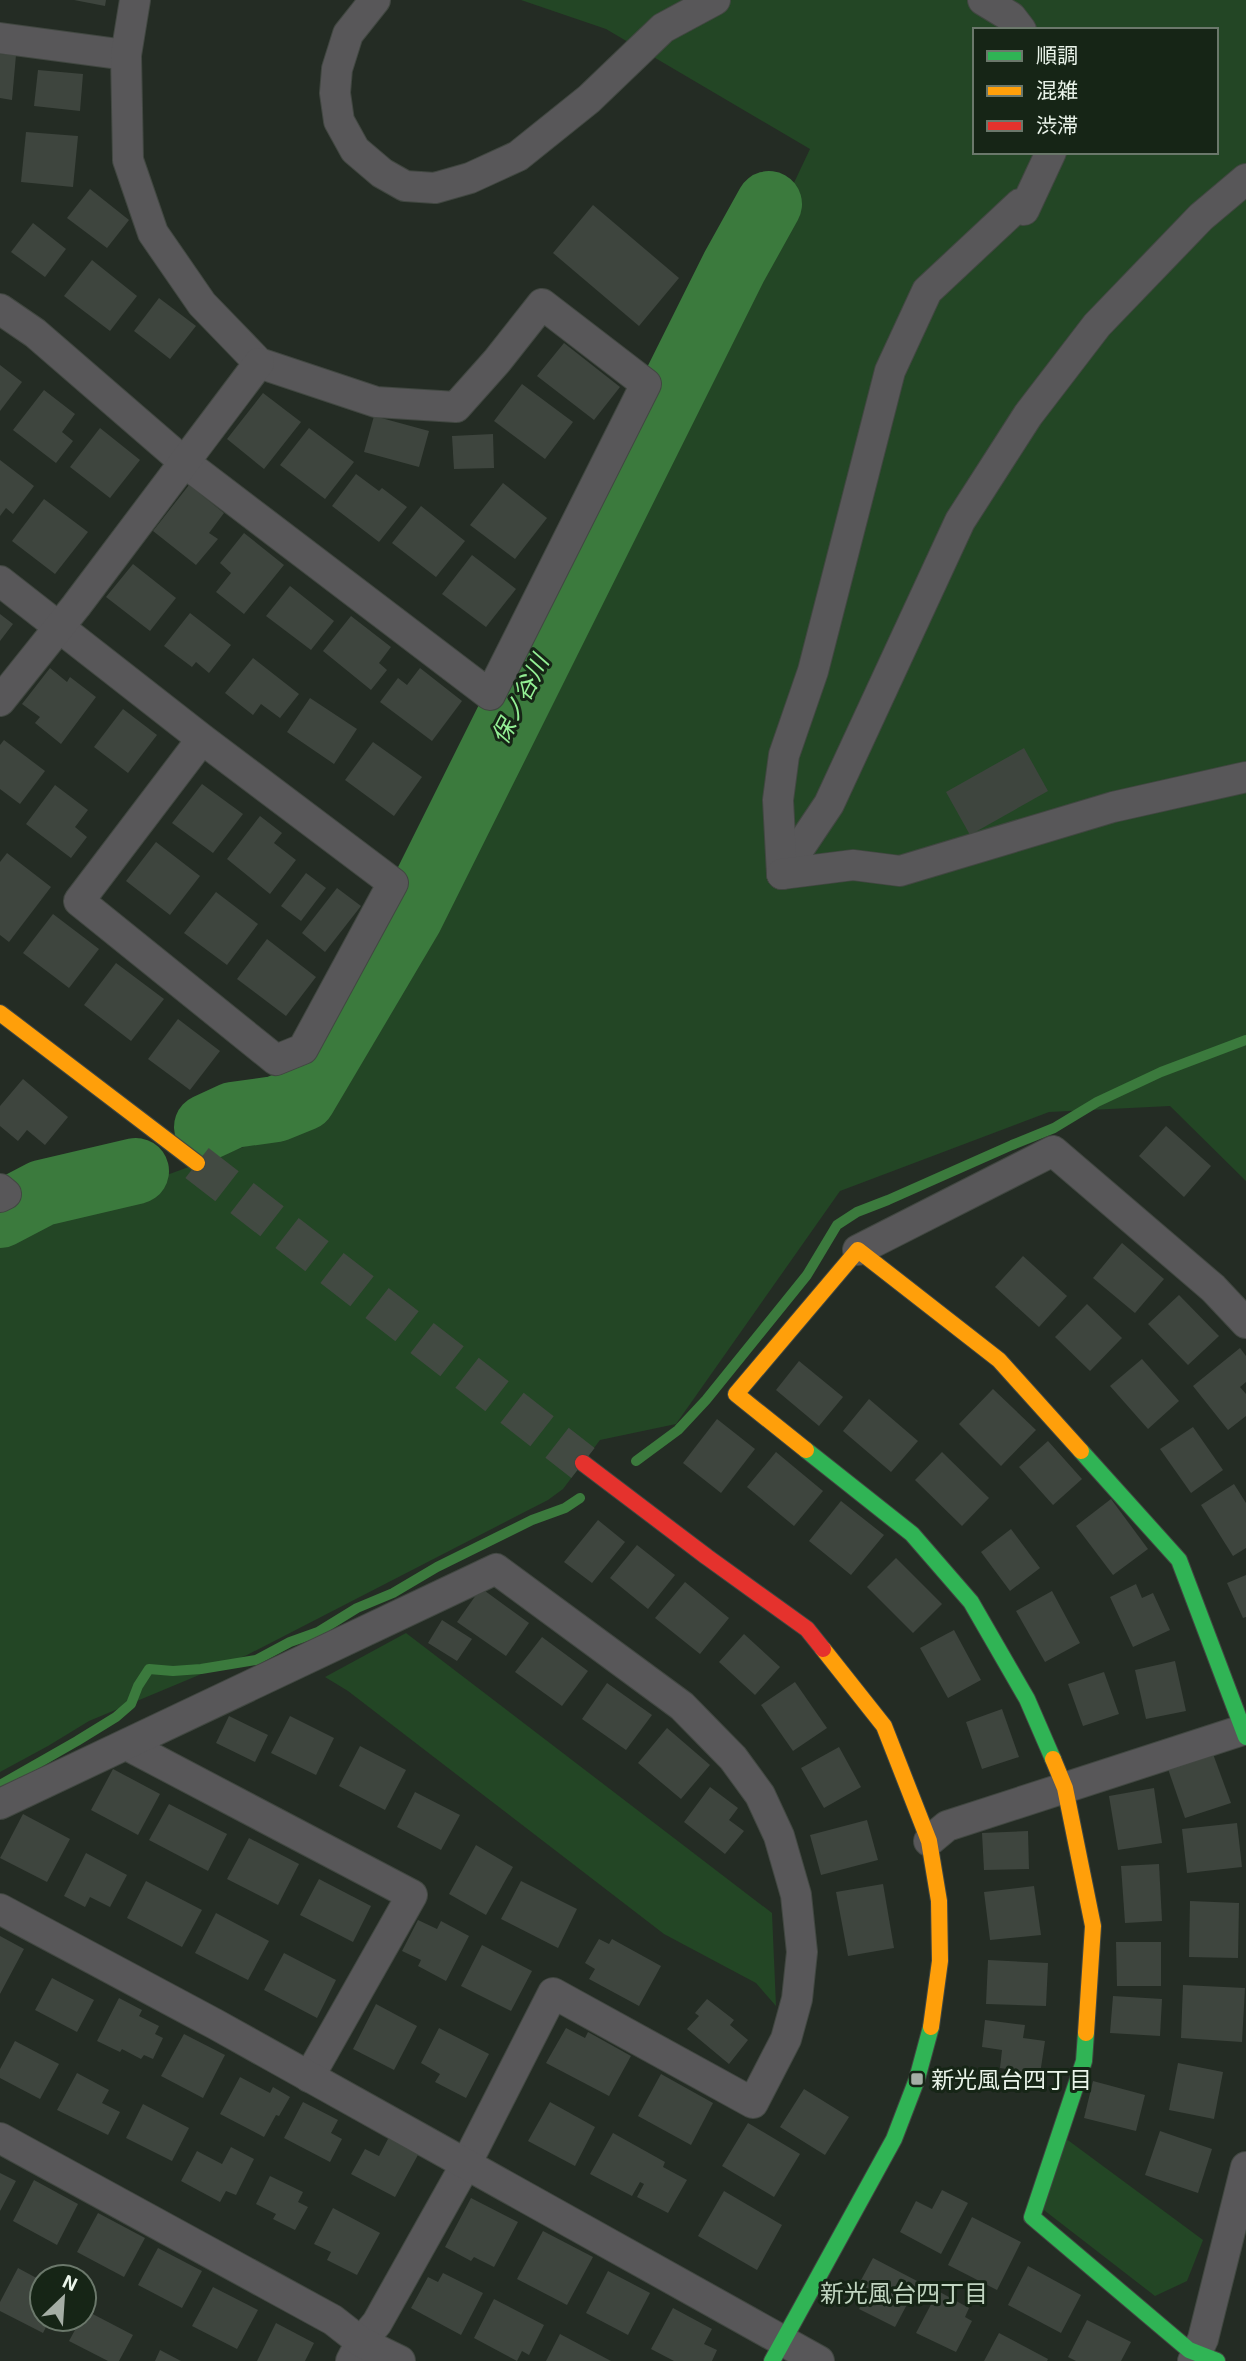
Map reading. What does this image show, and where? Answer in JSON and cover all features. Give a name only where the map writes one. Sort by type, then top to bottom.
[{"type":"street","points":[[0,309],[35,332],[184,462],[490,695],[646,384],[542,304],[456,407],[376,402],[259,363],[202,304],[153,233],[128,160],[126,55],[135,0]]},
{"type":"street","points":[[375,0],[348,34],[337,69],[335,93],[339,121],[355,150],[382,173],[404,186],[435,188],[470,178],[518,156],[589,99],[663,28],[715,0]]},
{"type":"street","points":[[983,0],[1011,17],[1019,28]]},
{"type":"street","points":[[0,38],[126,55]]},
{"type":"street","points":[[782,874],[778,800],[784,755],[813,671],[890,371],[927,291],[1020,204],[1024,210],[1050,154]]},
{"type":"street","points":[[782,874],[829,804],[960,521],[1028,415],[1097,325],[1201,217],[1246,179]]},
{"type":"street","points":[[0,701],[259,363]]},
{"type":"street","points":[[0,581],[393,883],[303,1049],[276,1060],[79,901],[202,738]]},
{"type":"street","points":[[782,874],[853,866],[900,871],[1113,807],[1246,777]]},
{"type":"street","points":[[0,1013],[197,1163]]},
{"type":"street","points":[[1246,1323],[1213,1288],[1053,1151],[858,1250],[736,1394],[912,1534],[971,1602],[1027,1699],[1065,1788],[1093,1926],[1084,2061],[1032,2217],[1189,2350],[1202,2358],[1203,2339],[1246,2167]]},
{"type":"street","points":[[0,1189],[6,1194],[0,1197]]},
{"type":"street","points":[[858,1250],[999,1360],[1180,1560],[1245,1732],[947,1826],[929,1841]]},
{"type":"street","points":[[583,1463],[807,1629],[884,1726],[929,1841],[939,1901],[940,1961],[933,2021],[917,2079],[894,2138],[778,2351]]},
{"type":"street","points":[[0,1804],[496,1569],[682,1706],[733,1758],[760,1795],[779,1836],[796,1895],[802,1952],[796,1999],[786,2039],[753,2103],[553,1993],[466,2164],[377,2323],[356,2351]]},
{"type":"street","points":[[127,1745],[412,1895],[309,2077]]},
{"type":"street","points":[[0,1909],[466,2164],[778,2351],[819,2361]]},
{"type":"street","points":[[0,2138],[333,2320],[356,2351],[400,2361]]},
{"type":"green space","points":[[521,0],[1246,0],[1246,1181],[1170,1106],[1049,1112],[840,1191],[676,1424],[600,1440],[563,1489],[548,1500],[247,1655],[89,1721],[0,1772],[0,1232],[9,1226],[153,1180],[312,1122],[434,930],[810,149],[606,29]]},
{"type":"green space","points":[[406,1633],[772,1913],[776,2006],[756,1983],[664,1934],[348,1691],[325,1677]]},
{"type":"green space","points":[[1065,2138],[1203,2240],[1187,2281],[1155,2296],[1040,2207]]},
{"type":"building","points":[[74,0],[106,0],[105,6]]},
{"type":"building","points":[[0,54],[16,55],[12,100],[0,98]]},
{"type":"building","points":[[38,70],[83,74],[80,111],[34,106]]},
{"type":"building","points":[[26,132],[78,136],[73,187],[21,182]]},
{"type":"building","points":[[90,189],[129,220],[107,248],[67,218]]},
{"type":"building","points":[[593,205],[679,278],[639,326],[553,253]]},
{"type":"building","points":[[33,223],[66,249],[45,277],[11,252]]},
{"type":"building","points":[[92,260],[137,296],[110,331],[64,296]]},
{"type":"building","points":[[159,298],[196,326],[170,359],[134,331]]},
{"type":"building","points":[[564,343],[620,387],[594,420],[537,376]]},
{"type":"building","points":[[0,365],[22,382],[0,411]]},
{"type":"building","points":[[522,384],[573,422],[545,459],[494,421]]},
{"type":"building","points":[[44,390],[75,414],[62,432],[73,441],[56,463],[13,430]]},
{"type":"building","points":[[263,393],[301,422],[264,469],[227,439]]},
{"type":"building","points":[[374,416],[429,431],[419,467],[364,452]]},
{"type":"building","points":[[100,428],[140,460],[110,498],[70,467]]},
{"type":"building","points":[[309,428],[354,462],[325,499],[280,465]]},
{"type":"building","points":[[493,434],[494,468],[454,469],[452,436]]},
{"type":"building","points":[[0,460],[34,486],[13,514],[6,508],[0,516]]},
{"type":"building","points":[[356,474],[379,491],[382,488],[407,507],[379,542],[332,506]]},
{"type":"building","points":[[503,483],[547,518],[515,559],[470,525]]},
{"type":"building","points":[[189,485],[224,513],[209,533],[218,539],[196,565],[153,531]]},
{"type":"building","points":[[44,499],[88,532],[55,574],[12,541]]},
{"type":"building","points":[[421,506],[465,541],[436,577],[392,543]]},
{"type":"building","points":[[244,533],[284,565],[244,614],[216,592],[231,573],[220,563]]},
{"type":"building","points":[[472,555],[516,589],[486,627],[442,594]]},
{"type":"building","points":[[133,564],[176,598],[150,631],[106,597]]},
{"type":"building","points":[[290,586],[334,621],[311,650],[266,616]]},
{"type":"building","points":[[190,613],[231,645],[209,673],[196,662],[192,667],[164,646]]},
{"type":"building","points":[[0,614],[13,624],[0,641]]},
{"type":"building","points":[[351,616],[391,647],[379,663],[387,670],[371,690],[323,651]]},
{"type":"building","points":[[253,658],[299,694],[280,718],[261,704],[253,715],[225,693]]},
{"type":"building","points":[[50,668],[67,682],[70,677],[96,697],[61,744],[35,723],[40,717],[22,704]]},
{"type":"building","points":[[420,668],[462,701],[432,741],[380,702],[398,678],[407,685]]},
{"type":"building","points":[[310,698],[357,729],[334,764],[287,732]]},
{"type":"building","points":[[123,709],[157,735],[128,773],[94,747]]},
{"type":"building","points":[[4,740],[45,771],[20,804],[0,789],[0,745]]},
{"type":"building","points":[[373,742],[422,777],[394,816],[345,780]]},
{"type":"building","points":[[1024,748],[1048,791],[970,835],[946,792]]},
{"type":"building","points":[[202,784],[243,814],[213,853],[172,823]]},
{"type":"building","points":[[55,785],[88,810],[75,827],[87,837],[71,858],[26,824]]},
{"type":"building","points":[[260,816],[282,833],[274,843],[296,860],[270,894],[227,859]]},
{"type":"building","points":[[156,842],[200,876],[170,915],[126,881]]},
{"type":"building","points":[[7,853],[51,887],[9,942],[0,935],[0,862]]},
{"type":"building","points":[[306,873],[326,888],[301,921],[281,906]]},
{"type":"building","points":[[337,888],[361,906],[325,952],[302,933]]},
{"type":"building","points":[[216,892],[258,924],[227,965],[184,933]]},
{"type":"building","points":[[53,914],[99,949],[69,988],[23,953]]},
{"type":"building","points":[[267,939],[316,977],[286,1016],[237,979]]},
{"type":"building","points":[[116,963],[164,999],[131,1041],[84,1005]]},
{"type":"building","points":[[178,1019],[220,1051],[190,1090],[148,1059]]},
{"type":"building","points":[[23,1079],[68,1117],[45,1145],[27,1130],[18,1141],[0,1126],[0,1106]]},
{"type":"building","points":[[1166,1126],[1211,1166],[1184,1197],[1139,1156]]},
{"type":"building","points":[[1122,1243],[1164,1279],[1135,1313],[1093,1278]]},
{"type":"building","points":[[1023,1256],[1067,1296],[1039,1327],[995,1287]]},
{"type":"building","points":[[1179,1295],[1219,1336],[1188,1365],[1148,1324]]},
{"type":"building","points":[[1087,1304],[1122,1338],[1090,1371],[1055,1337]]},
{"type":"building","points":[[1240,1348],[1246,1356],[1246,1382],[1240,1387],[1246,1394],[1246,1416],[1228,1430],[1193,1386]]},
{"type":"building","points":[[1142,1359],[1179,1401],[1148,1429],[1110,1386]]},
{"type":"building","points":[[799,1361],[843,1397],[819,1426],[776,1390]]},
{"type":"building","points":[[993,1389],[1036,1430],[1001,1466],[959,1424]]},
{"type":"building","points":[[869,1399],[918,1441],[891,1472],[843,1431]]},
{"type":"building","points":[[717,1419],[755,1449],[721,1493],[683,1463]]},
{"type":"building","points":[[1193,1427],[1223,1470],[1191,1493],[1160,1449]]},
{"type":"building","points":[[1048,1441],[1082,1479],[1053,1505],[1019,1467]]},
{"type":"building","points":[[776,1452],[823,1491],[794,1526],[747,1487]]},
{"type":"building","points":[[942,1452],[989,1498],[962,1526],[915,1480]]},
{"type":"building","points":[[1234,1484],[1246,1503],[1246,1548],[1233,1556],[1201,1505]]},
{"type":"building","points":[[1111,1499],[1148,1549],[1113,1575],[1076,1526]]},
{"type":"building","points":[[841,1501],[884,1535],[851,1575],[809,1541]]},
{"type":"building","points":[[598,1520],[625,1542],[592,1583],[564,1562]]},
{"type":"building","points":[[1011,1529],[1040,1568],[1010,1591],[981,1552]]},
{"type":"building","points":[[637,1545],[675,1575],[648,1609],[610,1578]]},
{"type":"building","points":[[896,1558],[942,1604],[913,1633],[867,1587]]},
{"type":"building","points":[[1246,1575],[1246,1617],[1243,1618],[1227,1583]]},
{"type":"building","points":[[685,1582],[729,1618],[700,1654],[655,1618]]},
{"type":"building","points":[[1136,1584],[1142,1598],[1153,1593],[1170,1630],[1133,1647],[1110,1597]]},
{"type":"building","points":[[481,1588],[529,1623],[506,1656],[457,1622]]},
{"type":"building","points":[[1052,1591],[1080,1643],[1045,1662],[1016,1611]]},
{"type":"building","points":[[442,1620],[472,1639],[457,1661],[428,1643]]},
{"type":"building","points":[[954,1630],[981,1680],[948,1698],[920,1648]]},
{"type":"building","points":[[744,1634],[780,1667],[755,1695],[719,1662]]},
{"type":"building","points":[[542,1637],[588,1671],[562,1706],[515,1672]]},
{"type":"building","points":[[1175,1661],[1186,1711],[1146,1719],[1135,1670]]},
{"type":"building","points":[[1104,1672],[1119,1714],[1083,1726],[1068,1684]]},
{"type":"building","points":[[795,1682],[827,1728],[793,1751],[761,1705]]},
{"type":"building","points":[[607,1683],[652,1715],[626,1750],[582,1719]]},
{"type":"building","points":[[1002,1709],[1019,1757],[982,1769],[966,1722]]},
{"type":"building","points":[[229,1716],[268,1735],[255,1762],[216,1743]]},
{"type":"building","points":[[290,1716],[334,1738],[316,1775],[271,1753]]},
{"type":"building","points":[[667,1728],[710,1765],[681,1799],[638,1763]]},
{"type":"building","points":[[360,1746],[406,1770],[385,1810],[339,1786]]},
{"type":"building","points":[[839,1747],[861,1787],[824,1808],[801,1768]]},
{"type":"building","points":[[1213,1754],[1231,1803],[1185,1818],[1168,1769]]},
{"type":"building","points":[[113,1769],[160,1794],[138,1835],[91,1810]]},
{"type":"building","points":[[710,1787],[738,1808],[729,1820],[744,1831],[725,1854],[684,1822]]},
{"type":"building","points":[[1154,1788],[1162,1843],[1118,1850],[1109,1796]]},
{"type":"building","points":[[415,1792],[460,1815],[441,1850],[397,1827]]},
{"type":"building","points":[[169,1804],[227,1834],[208,1871],[149,1840]]},
{"type":"building","points":[[23,1814],[70,1839],[47,1882],[0,1858]]},
{"type":"building","points":[[867,1820],[878,1860],[821,1875],[810,1835]]},
{"type":"building","points":[[1237,1823],[1242,1867],[1187,1873],[1182,1829]]},
{"type":"building","points":[[1028,1831],[1029,1869],[984,1870],[982,1833]]},
{"type":"building","points":[[249,1838],[299,1864],[278,1905],[227,1879]]},
{"type":"building","points":[[476,1845],[513,1867],[486,1915],[449,1894]]},
{"type":"building","points":[[86,1853],[127,1875],[110,1907],[90,1897],[85,1907],[64,1896]]},
{"type":"building","points":[[1159,1864],[1162,1921],[1125,1923],[1121,1866]]},
{"type":"building","points":[[319,1879],[371,1906],[353,1942],[300,1915]]},
{"type":"building","points":[[146,1881],[202,1910],[182,1947],[127,1918]]},
{"type":"building","points":[[521,1881],[577,1909],[558,1948],[501,1919]]},
{"type":"building","points":[[883,1884],[894,1948],[848,1956],[836,1892]]},
{"type":"building","points":[[1034,1886],[1041,1935],[990,1940],[984,1892]]},
{"type":"building","points":[[1190,1901],[1239,1903],[1238,1958],[1189,1957]]},
{"type":"building","points":[[216,1913],[269,1941],[248,1980],[195,1953]]},
{"type":"building","points":[[418,1920],[437,1929],[441,1921],[469,1936],[446,1981],[418,1966],[421,1960],[402,1951]]},
{"type":"building","points":[[0,1936],[24,1949],[0,1994]]},
{"type":"building","points":[[599,1939],[609,1944],[612,1939],[661,1966],[639,2006],[589,1979],[595,1969],[585,1963]]},
{"type":"building","points":[[1116,1942],[1161,1942],[1161,1986],[1117,1986]]},
{"type":"building","points":[[482,1945],[532,1971],[511,2011],[461,1986]]},
{"type":"building","points":[[284,1953],[336,1980],[317,2018],[264,1990]]},
{"type":"building","points":[[988,1960],[1048,1963],[1046,2006],[986,2004]]},
{"type":"building","points":[[52,1978],[94,2000],[77,2032],[35,2010]]},
{"type":"building","points":[[1183,1985],[1245,1988],[1242,2042],[1181,2038]]},
{"type":"building","points":[[1113,1996],[1162,1999],[1160,2036],[1110,2033]]},
{"type":"building","points":[[119,1998],[142,2010],[139,2016],[159,2026],[155,2034],[163,2038],[153,2059],[144,2055],[141,2059],[97,2041]]},
{"type":"building","points":[[707,1999],[734,2020],[730,2025],[748,2040],[729,2064],[687,2029],[699,2016],[695,2013]]},
{"type":"building","points":[[376,2004],[417,2026],[394,2070],[353,2049]]},
{"type":"building","points":[[985,2020],[1025,2025],[1023,2038],[1045,2041],[1040,2074],[1000,2068],[1002,2050],[982,2047]]},
{"type":"building","points":[[439,2028],[489,2054],[466,2098],[435,2082],[440,2074],[421,2063]]},
{"type":"building","points":[[566,2028],[585,2038],[588,2032],[631,2056],[609,2096],[546,2063]]},
{"type":"building","points":[[184,2034],[225,2055],[203,2098],[161,2076]]},
{"type":"building","points":[[15,2041],[59,2064],[40,2099],[0,2078],[0,2069]]},
{"type":"building","points":[[1178,2063],[1223,2072],[1214,2119],[1169,2110]]},
{"type":"building","points":[[77,2073],[109,2090],[102,2103],[120,2112],[108,2135],[57,2110]]},
{"type":"building","points":[[661,2074],[713,2103],[691,2145],[638,2116]]},
{"type":"building","points":[[240,2077],[270,2093],[273,2087],[290,2097],[264,2137],[220,2114]]},
{"type":"building","points":[[1093,2081],[1145,2095],[1136,2131],[1084,2118]]},
{"type":"building","points":[[804,2089],[849,2117],[825,2155],[780,2127]]},
{"type":"building","points":[[303,2102],[338,2120],[331,2133],[342,2139],[330,2162],[284,2138]]},
{"type":"building","points":[[550,2102],[595,2127],[575,2166],[528,2141]]},
{"type":"building","points":[[143,2104],[189,2128],[172,2161],[126,2138]]},
{"type":"building","points":[[748,2123],[800,2154],[774,2197],[722,2166]]},
{"type":"building","points":[[1160,2131],[1212,2149],[1198,2193],[1145,2175]]},
{"type":"building","points":[[613,2133],[665,2162],[663,2167],[687,2180],[668,2213],[637,2197],[644,2184],[640,2182],[632,2196],[590,2174]]},
{"type":"building","points":[[389,2137],[419,2153],[395,2197],[351,2174],[365,2149],[379,2156]]},
{"type":"building","points":[[231,2147],[254,2159],[236,2195],[226,2191],[220,2202],[181,2181],[197,2151],[222,2164]]},
{"type":"building","points":[[0,2173],[16,2181],[0,2211]]},
{"type":"building","points":[[270,2176],[303,2192],[298,2202],[308,2207],[295,2230],[273,2219],[276,2214],[256,2204]]},
{"type":"building","points":[[34,2180],[78,2204],[57,2245],[13,2221]]},
{"type":"building","points":[[942,2190],[968,2203],[941,2254],[900,2232],[916,2201],[932,2209]]},
{"type":"building","points":[[724,2191],[782,2225],[757,2270],[698,2236]]},
{"type":"building","points":[[471,2198],[518,2222],[494,2267],[474,2257],[471,2261],[445,2247]]},
{"type":"building","points":[[333,2208],[380,2233],[357,2275],[327,2260],[331,2252],[314,2244]]},
{"type":"building","points":[[98,2213],[145,2238],[124,2277],[77,2252]]},
{"type":"building","points":[[972,2217],[1021,2242],[997,2290],[948,2265]]},
{"type":"building","points":[[543,2231],[593,2257],[567,2305],[517,2279]]},
{"type":"building","points":[[158,2248],[202,2271],[182,2308],[138,2285]]},
{"type":"building","points":[[873,2258],[919,2282],[895,2327],[859,2309],[865,2298],[854,2293]]},
{"type":"building","points":[[1028,2266],[1081,2295],[1061,2333],[1008,2305]]},
{"type":"building","points":[[18,2268],[28,2273],[28,2325],[0,2311],[0,2302]]},
{"type":"building","points":[[608,2271],[650,2293],[628,2335],[586,2313]]},
{"type":"building","points":[[443,2273],[483,2293],[461,2335],[411,2308],[428,2277],[438,2282]]},
{"type":"building","points":[[213,2287],[258,2310],[237,2349],[192,2326]]},
{"type":"building","points":[[938,2291],[969,2308],[965,2317],[972,2321],[956,2352],[916,2333]]},
{"type":"building","points":[[494,2299],[544,2325],[529,2355],[522,2351],[517,2361],[474,2338]]},
{"type":"building","points":[[673,2308],[712,2329],[704,2344],[717,2350],[712,2361],[674,2361],[651,2349]]},
{"type":"building","points":[[98,2317],[133,2335],[119,2361],[108,2361],[69,2341],[73,2333],[98,2333]]},
{"type":"building","points":[[1087,2320],[1131,2342],[1121,2361],[1076,2361],[1068,2357]]},
{"type":"building","points":[[276,2323],[314,2343],[305,2361],[257,2361]]},
{"type":"building","points":[[999,2333],[1048,2359],[1047,2361],[984,2361]]},
{"type":"building","points":[[560,2334],[611,2361],[546,2361]]},
{"type":"building","points":[[160,2350],[181,2361],[155,2361]]},
{"type":"waterway","name":"保ノ谷川","points":[[207,1127],[233,1115],[276,1109],[303,1098],[410,917],[734,267],[769,204]]},
{"type":"waterway","points":[[636,1461],[678,1430],[706,1400],[807,1275],[837,1225],[857,1212],[1054,1128],[1097,1102],[1161,1072],[1246,1040]]},
{"type":"waterway","name":"保ノ谷川","points":[[0,1215],[42,1193],[136,1171]]},
{"type":"waterway","points":[[0,1785],[116,1717],[131,1704],[149,1669],[201,1669],[256,1660],[290,1642],[318,1632],[357,1608],[393,1593],[437,1567],[532,1520],[565,1508],[580,1498]]},
{"type":"tunnel","points":[[197,1163],[583,1463]]},
{"type":"traffic: fast","points":[[806,1450],[912,1534],[971,1602],[1027,1699],[1053,1759]]},
{"type":"traffic: fast","points":[[1081,1451],[1179,1560],[1246,1737]]},
{"type":"traffic: fast","points":[[772,2361],[894,2139],[917,2079],[931,2027]]},
{"type":"traffic: fast","points":[[1086,2033],[1084,2061],[1032,2217],[1189,2350],[1217,2361]]},
{"type":"traffic: slow","points":[[0,1013],[197,1163]]},
{"type":"traffic: slow","points":[[806,1450],[736,1394],[858,1250],[999,1360],[1081,1451]]},
{"type":"traffic: slow","points":[[823,1649],[884,1726],[929,1841],[939,1901],[940,1961],[931,2027]]},
{"type":"traffic: slow","points":[[1053,1759],[1065,1788],[1093,1926],[1086,2033]]},
{"type":"traffic: jam","points":[[583,1463],[807,1629],[823,1649]]},
{"type":"place","name":"新光風台四丁目","points":[[917,2079]]},
{"type":"district","name":"新光風台四丁目","points":[[904,2292]]}]
